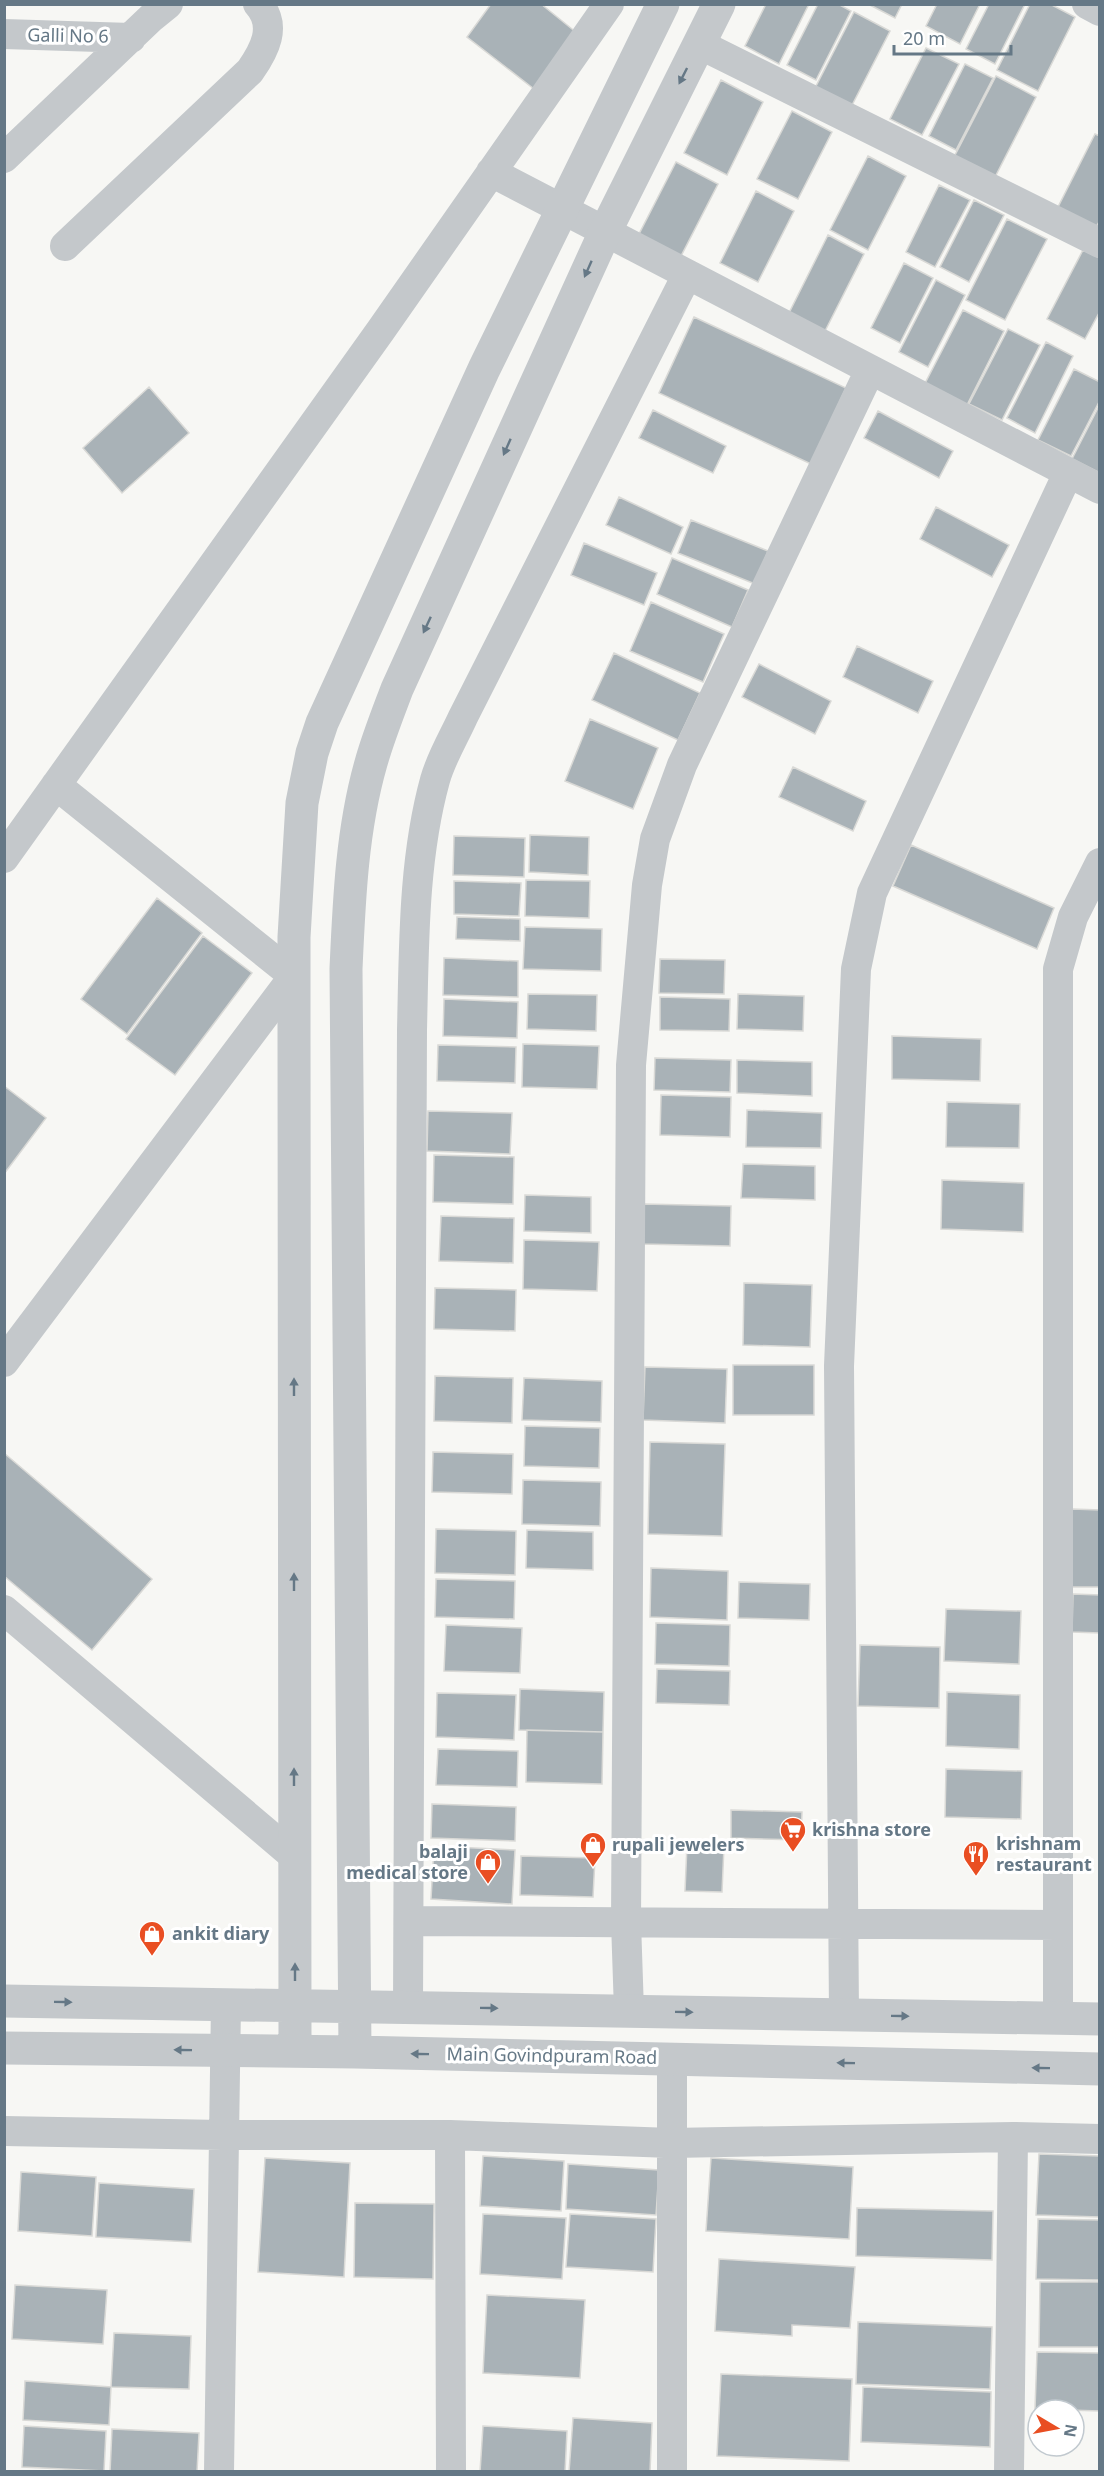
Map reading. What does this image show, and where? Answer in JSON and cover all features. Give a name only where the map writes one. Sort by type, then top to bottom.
[{"type":"street","points":[[4,158],[168,4]]},
{"type":"street","points":[[65,246],[250,71],[262,54],[269,33],[264,10],[258,4]]},
{"type":"street","points":[[4,858],[609,4]]},
{"type":"street","points":[[295,2052],[294,976],[302,803],[312,753],[322,723],[484,369],[663,4]]},
{"type":"street","points":[[355,2052],[346,969],[349,901],[357,834],[370,764],[397,689],[605,232],[719,4]]},
{"type":"street","points":[[1087,4],[1100,11]]},
{"type":"street","name":"Galli No 6","points":[[4,34],[131,38]]},
{"type":"street","points":[[699,44],[1100,243]]},
{"type":"street","points":[[491,172],[1100,489]]},
{"type":"street","points":[[408,2007],[412,1030],[415,926],[426,821],[436,777],[463,717],[687,275]]},
{"type":"street","points":[[628,2011],[626,1922],[631,1065],[647,885],[655,839],[682,765],[870,370]]},
{"type":"street","points":[[844,2015],[839,1366],[856,969],[872,893],[1068,473]]},
{"type":"street","points":[[56,785],[294,976]]},
{"type":"street","points":[[1058,2019],[1058,969],[1073,917],[1100,863]]},
{"type":"street","points":[[4,1362],[294,976]]},
{"type":"street","points":[[4,1610],[294,1856]]},
{"type":"street","points":[[410,1921],[1058,1925]]},
{"type":"street","points":[[4,2001],[1100,2019]]},
{"type":"street","points":[[219,2472],[222,2135],[226,2004]]},
{"type":"street","name":"Main Govindpuram Road","points":[[4,2048],[355,2052],[1100,2069]]},
{"type":"street","points":[[672,2059],[672,2472]]},
{"type":"street","points":[[4,2132],[450,2135],[671,2143],[1013,2137],[1100,2139]]},
{"type":"street","points":[[450,2135],[451,2472]]},
{"type":"street","points":[[1009,2472],[1013,2137]]},
{"type":"building","points":[[491,4],[541,4],[577,33],[534,89],[467,37]]},
{"type":"building","points":[[766,4],[809,4],[779,64],[745,46]]},
{"type":"building","points":[[818,4],[838,4],[851,11],[816,80],[787,65]]},
{"type":"building","points":[[868,4],[902,4],[895,18]]},
{"type":"building","points":[[937,4],[980,4],[960,44],[926,26]]},
{"type":"building","points":[[989,4],[1025,4],[995,64],[966,49]]},
{"type":"building","points":[[1030,4],[1050,4],[1075,17],[1038,91],[997,70]]},
{"type":"building","points":[[854,12],[890,31],[848,113],[812,94]]},
{"type":"building","points":[[926,48],[959,64],[922,135],[890,119]]},
{"type":"building","points":[[965,64],[993,78],[956,150],[929,136]]},
{"type":"building","points":[[996,76],[1036,97],[994,179],[953,159]]},
{"type":"building","points":[[721,80],[763,102],[727,175],[684,153]]},
{"type":"building","points":[[792,111],[832,132],[798,199],[757,179]]},
{"type":"building","points":[[1095,134],[1100,136],[1100,220],[1095,229],[1057,209]]},
{"type":"building","points":[[868,156],[906,176],[868,250],[830,230]]},
{"type":"building","points":[[676,162],[718,184],[679,260],[637,238]]},
{"type":"building","points":[[939,185],[970,200],[935,267],[906,252]]},
{"type":"building","points":[[756,191],[794,211],[758,282],[720,263]]},
{"type":"building","points":[[974,200],[1004,215],[969,282],[940,267]]},
{"type":"building","points":[[1007,219],[1047,239],[1005,320],[966,300]]},
{"type":"building","points":[[828,235],[864,254],[822,337],[786,319]]},
{"type":"building","points":[[1083,250],[1100,258],[1100,311],[1085,339],[1047,319]]},
{"type":"building","points":[[904,263],[933,278],[900,343],[871,328]]},
{"type":"building","points":[[936,280],[965,295],[928,367],[899,352]]},
{"type":"building","points":[[963,310],[1004,331],[961,417],[919,395]]},
{"type":"building","points":[[694,317],[846,388],[811,464],[659,393]]},
{"type":"building","points":[[1008,329],[1040,345],[1002,420],[969,404]]},
{"type":"building","points":[[1046,342],[1073,356],[1035,433],[1007,418]]},
{"type":"building","points":[[1074,369],[1100,382],[1100,400],[1071,456],[1038,440]]},
{"type":"building","points":[[149,387],[189,433],[122,493],[83,448]]},
{"type":"building","points":[[1100,404],[1100,473],[1072,459]]},
{"type":"building","points":[[653,410],[726,446],[713,473],[639,438]]},
{"type":"building","points":[[878,411],[953,451],[939,478],[864,438]]},
{"type":"building","points":[[619,497],[683,527],[671,554],[606,525]]},
{"type":"building","points":[[936,507],[1009,545],[992,577],[920,539]]},
{"type":"building","points":[[691,520],[768,551],[755,584],[678,553]]},
{"type":"building","points":[[584,543],[657,573],[644,605],[571,575]]},
{"type":"building","points":[[672,558],[748,590],[732,627],[657,594]]},
{"type":"building","points":[[651,602],[724,634],[703,682],[630,651]]},
{"type":"building","points":[[857,646],[933,681],[918,713],[843,677]]},
{"type":"building","points":[[614,653],[700,693],[678,740],[592,700]]},
{"type":"building","points":[[759,664],[831,701],[815,734],[742,697]]},
{"type":"building","points":[[590,719],[658,748],[633,809],[565,781]]},
{"type":"building","points":[[793,767],[866,801],[853,831],[779,797]]},
{"type":"building","points":[[530,835],[589,837],[588,875],[529,872]]},
{"type":"building","points":[[454,836],[525,838],[524,877],[453,875]]},
{"type":"building","points":[[911,845],[1054,908],[1037,949],[893,886]]},
{"type":"building","points":[[526,880],[590,881],[589,918],[525,916]]},
{"type":"building","points":[[454,881],[521,883],[519,916],[454,914]]},
{"type":"building","points":[[157,898],[202,933],[127,1034],[81,999]]},
{"type":"building","points":[[457,917],[520,919],[520,941],[456,939]]},
{"type":"building","points":[[525,927],[602,929],[601,971],[523,969]]},
{"type":"building","points":[[203,936],[252,973],[175,1075],[126,1039]]},
{"type":"building","points":[[444,958],[518,961],[518,997],[443,995]]},
{"type":"building","points":[[660,959],[725,960],[724,994],[659,993]]},
{"type":"building","points":[[528,994],[597,995],[596,1031],[527,1029]]},
{"type":"building","points":[[738,994],[804,996],[803,1031],[737,1029]]},
{"type":"building","points":[[660,997],[730,999],[729,1031],[660,1030]]},
{"type":"building","points":[[444,999],[518,1002],[517,1038],[443,1036]]},
{"type":"building","points":[[892,1036],[981,1039],[980,1081],[892,1079]]},
{"type":"building","points":[[523,1044],[599,1046],[597,1089],[522,1087]]},
{"type":"building","points":[[438,1045],[516,1047],[515,1083],[437,1081]]},
{"type":"building","points":[[655,1058],[731,1060],[730,1092],[654,1090]]},
{"type":"building","points":[[737,1060],[812,1062],[812,1096],[737,1093]]},
{"type":"building","points":[[4,1086],[46,1118],[4,1174]]},
{"type":"building","points":[[661,1095],[731,1097],[730,1137],[660,1135]]},
{"type":"building","points":[[947,1102],[1020,1104],[1019,1148],[946,1147]]},
{"type":"building","points":[[747,1110],[822,1113],[821,1148],[746,1147]]},
{"type":"building","points":[[428,1111],[512,1113],[510,1154],[427,1151]]},
{"type":"building","points":[[434,1155],[514,1157],[513,1204],[433,1202]]},
{"type":"building","points":[[743,1164],[815,1166],[815,1200],[741,1198]]},
{"type":"building","points":[[942,1180],[1024,1183],[1023,1232],[941,1229]]},
{"type":"building","points":[[525,1195],[591,1197],[591,1233],[524,1231]]},
{"type":"building","points":[[644,1204],[731,1206],[730,1246],[642,1244]]},
{"type":"building","points":[[441,1216],[514,1218],[513,1263],[439,1261]]},
{"type":"building","points":[[524,1240],[599,1242],[597,1291],[523,1289]]},
{"type":"building","points":[[744,1283],[812,1285],[810,1347],[743,1345]]},
{"type":"building","points":[[435,1288],[516,1290],[515,1331],[434,1329]]},
{"type":"building","points":[[733,1365],[814,1365],[814,1415],[733,1415]]},
{"type":"building","points":[[645,1367],[727,1369],[725,1423],[643,1420]]},
{"type":"building","points":[[435,1376],[513,1378],[512,1423],[434,1421]]},
{"type":"building","points":[[524,1378],[602,1381],[601,1422],[522,1420]]},
{"type":"building","points":[[525,1426],[600,1428],[599,1468],[524,1466]]},
{"type":"building","points":[[650,1442],[725,1444],[722,1536],[648,1534]]},
{"type":"building","points":[[433,1452],[513,1454],[512,1494],[432,1492]]},
{"type":"building","points":[[4,1453],[152,1579],[92,1650],[4,1576]]},
{"type":"building","points":[[523,1480],[601,1482],[600,1526],[522,1524]]},
{"type":"building","points":[[1072,1509],[1100,1510],[1100,1587],[1069,1587]]},
{"type":"building","points":[[436,1529],[516,1531],[515,1575],[435,1573]]},
{"type":"building","points":[[527,1530],[593,1532],[593,1570],[526,1568]]},
{"type":"building","points":[[651,1568],[728,1571],[727,1620],[650,1617]]},
{"type":"building","points":[[436,1579],[515,1581],[514,1619],[435,1617]]},
{"type":"building","points":[[739,1582],[810,1584],[809,1620],[738,1618]]},
{"type":"building","points":[[1073,1594],[1100,1595],[1100,1633],[1072,1632]]},
{"type":"building","points":[[946,1609],[1021,1611],[1019,1664],[944,1661]]},
{"type":"building","points":[[656,1623],[730,1625],[729,1666],[655,1664]]},
{"type":"building","points":[[446,1625],[522,1628],[520,1673],[444,1671]]},
{"type":"building","points":[[860,1645],[940,1647],[939,1708],[858,1706]]},
{"type":"building","points":[[657,1669],[730,1671],[729,1705],[656,1703]]},
{"type":"building","points":[[520,1689],[604,1692],[603,1732],[519,1730]]},
{"type":"building","points":[[947,1692],[1020,1695],[1019,1749],[946,1746]]},
{"type":"building","points":[[437,1693],[516,1695],[514,1740],[436,1737]]},
{"type":"building","points":[[527,1730],[603,1732],[602,1784],[526,1782]]},
{"type":"building","points":[[438,1749],[518,1751],[517,1787],[436,1785]]},
{"type":"building","points":[[946,1769],[1022,1771],[1021,1819],[945,1817]]},
{"type":"building","points":[[432,1804],[516,1807],[515,1841],[431,1838]]},
{"type":"building","points":[[731,1810],[802,1812],[801,1840],[731,1838]]},
{"type":"building","points":[[687,1845],[724,1846],[722,1892],[685,1891]]},
{"type":"building","points":[[434,1846],[515,1850],[512,1904],[431,1899]]},
{"type":"building","points":[[521,1856],[595,1858],[593,1897],[520,1895]]},
{"type":"building","points":[[1039,2154],[1100,2156],[1100,2217],[1036,2215]]},
{"type":"building","points":[[483,2156],[564,2161],[561,2211],[480,2206]]},
{"type":"building","points":[[265,2158],[350,2163],[344,2277],[258,2272]]},
{"type":"building","points":[[711,2158],[853,2167],[849,2239],[706,2231]]},
{"type":"building","points":[[568,2164],[659,2170],[656,2215],[566,2209]]},
{"type":"building","points":[[21,2172],[96,2177],[92,2236],[18,2231]]},
{"type":"building","points":[[99,2183],[194,2189],[191,2242],[96,2237]]},
{"type":"building","points":[[355,2203],[434,2204],[433,2279],[354,2277]]},
{"type":"building","points":[[857,2208],[993,2211],[992,2260],[856,2256]]},
{"type":"building","points":[[483,2214],[566,2218],[562,2279],[480,2274]]},
{"type":"building","points":[[570,2214],[656,2219],[653,2272],[566,2267]]},
{"type":"building","points":[[1038,2219],[1100,2220],[1100,2280],[1036,2279]]},
{"type":"building","points":[[719,2259],[855,2267],[850,2328],[792,2325],[792,2336],[715,2331]]},
{"type":"building","points":[[1040,2282],[1100,2282],[1100,2347],[1039,2347]]},
{"type":"building","points":[[15,2285],[107,2290],[103,2344],[12,2339]]},
{"type":"building","points":[[487,2295],[585,2300],[580,2378],[483,2373]]},
{"type":"building","points":[[858,2322],[992,2327],[990,2389],[856,2384]]},
{"type":"building","points":[[114,2333],[191,2336],[189,2389],[111,2387]]},
{"type":"building","points":[[1037,2352],[1100,2353],[1100,2411],[1086,2411],[1086,2398],[1035,2398]]},
{"type":"building","points":[[721,2374],[852,2379],[849,2461],[717,2456]]},
{"type":"building","points":[[25,2381],[111,2387],[109,2425],[23,2420]]},
{"type":"building","points":[[863,2387],[991,2392],[990,2447],[861,2442]]},
{"type":"building","points":[[573,2418],[652,2423],[650,2472],[569,2472]]},
{"type":"building","points":[[24,2426],[106,2431],[104,2471],[22,2467]]},
{"type":"building","points":[[483,2426],[567,2431],[565,2472],[480,2472]]},
{"type":"building","points":[[112,2429],[199,2433],[197,2472],[110,2472]]},
{"type":"place","name":"krishna store","points":[[793,1853]]},
{"type":"place","name":"rupali jewelers","points":[[593,1868]]},
{"type":"place","name":"krishnam restaurant","points":[[976,1877]]},
{"type":"place","name":"balaji medical store","points":[[488,1885]]},
{"type":"place","name":"ankit diary","points":[[152,1957]]}]
